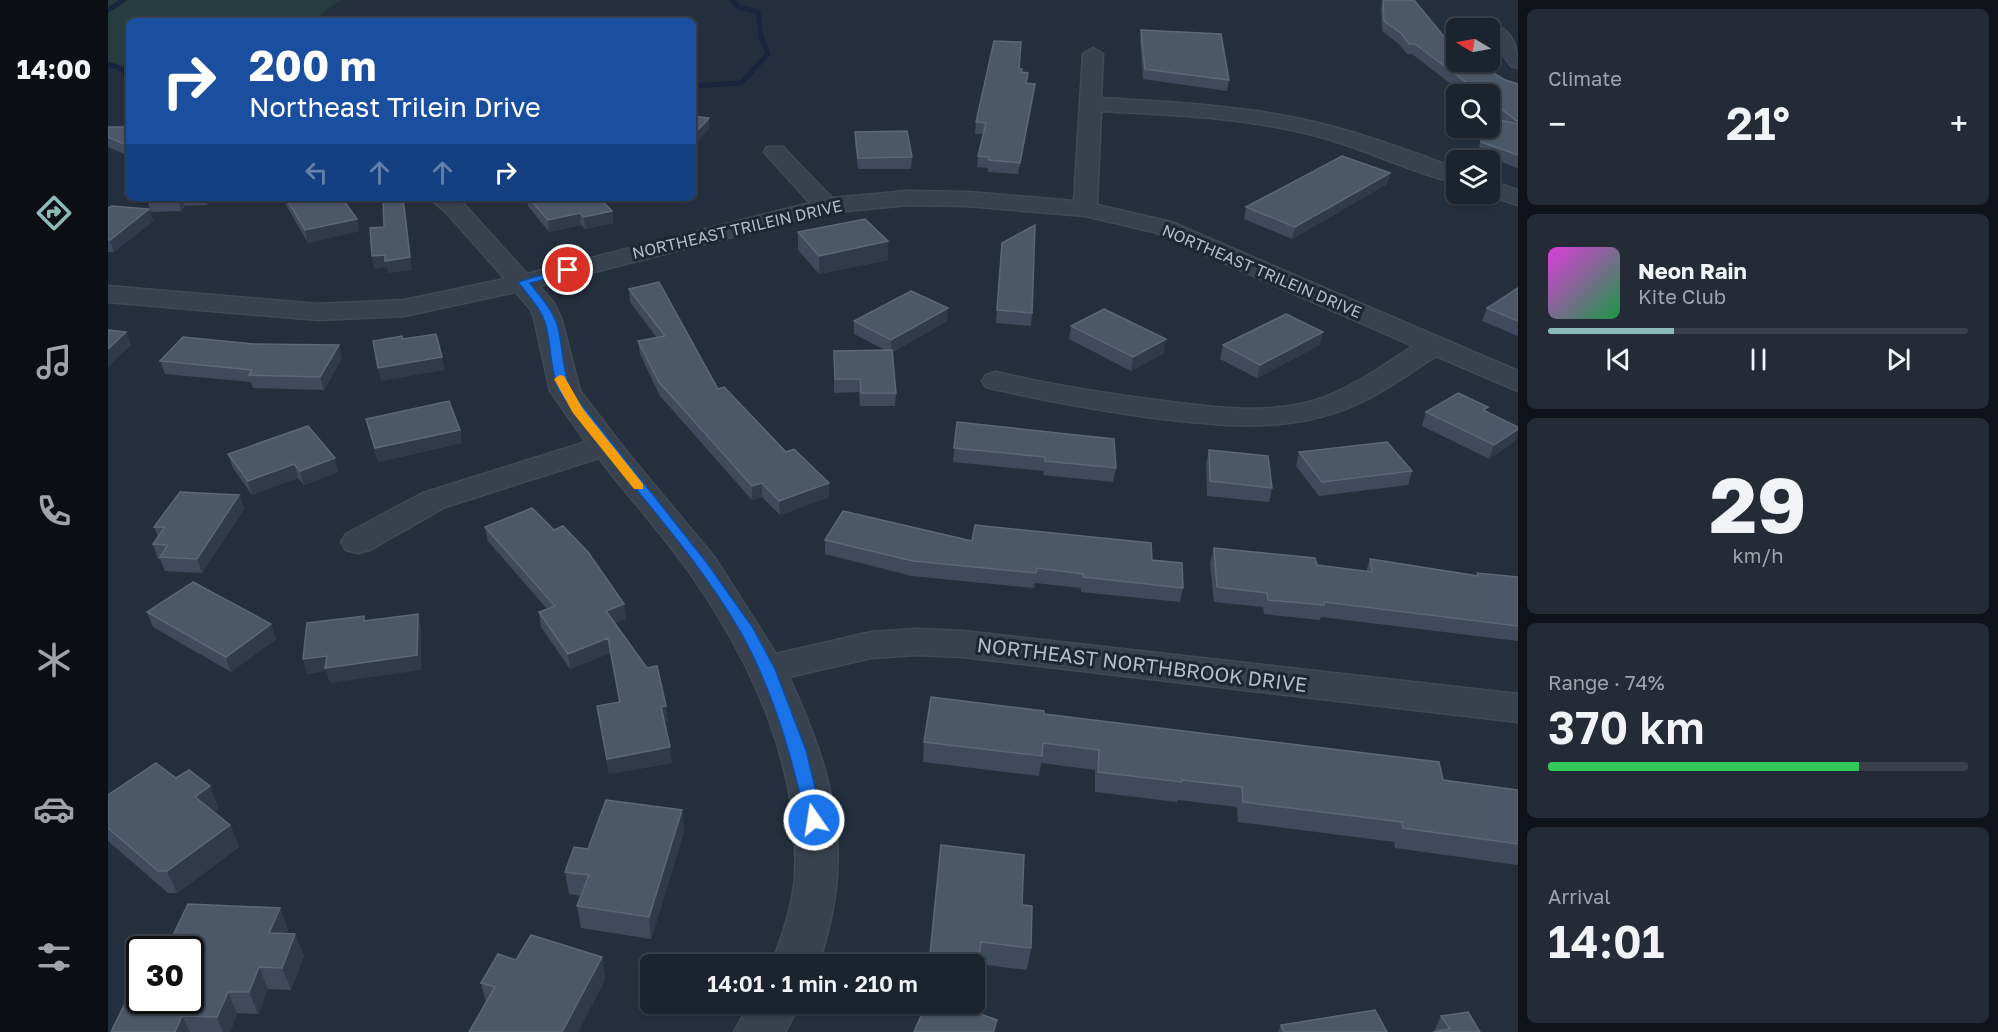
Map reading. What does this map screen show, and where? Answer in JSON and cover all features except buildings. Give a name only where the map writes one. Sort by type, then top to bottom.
[{"type":"street","points":[[1500,37],[1518,62]]},
{"type":"street","points":[[1084,209],[1093,54]]},
{"type":"street","points":[[1090,104],[1230,113],[1298,124],[1353,140],[1446,173]]},
{"type":"street","points":[[775,152],[826,206]]},
{"type":"street","points":[[1500,192],[1518,198]]},
{"type":"street","name":"NORTHEAST TRILEIN DRIVE","points":[[108,294],[276,310],[363,311],[449,300],[826,206],[870,200],[928,198],[1084,209],[1162,227],[1518,382]]},
{"type":"street","points":[[445,201],[454,207],[544,308],[552,326],[557,370],[565,391],[702,566],[746,628],[767,669],[798,750],[814,820],[817,877],[808,926],[798,954]]},
{"type":"street","points":[[996,381],[1065,398],[1212,416],[1252,418],[1291,415],[1323,408],[1348,398],[1434,345]]},
{"type":"street","points":[[358,542],[434,500],[606,446]]},
{"type":"street","name":"NORTHEAST NORTHBROOK DRIVE","points":[[767,669],[852,649],[916,642],[963,644],[1518,708]]},
{"type":"street","points":[[758,1032],[770,1014]]},
{"type":"green space","points":[[108,0],[341,0],[316,18],[126,18],[126,66],[108,65]]},
{"type":"waterway","points":[[108,10],[124,0]]},
{"type":"waterway","points":[[696,86],[741,83],[768,54],[761,37],[758,12],[738,7],[732,0]]},
{"type":"waterway","points":[[108,64],[123,70],[126,74]]},
{"type":"slow traffic","points":[[560,379],[578,410],[639,487]]},
{"type":"route","points":[[568,270],[523,282],[544,308],[552,326],[557,370],[565,391],[702,566],[746,628],[767,669],[798,750],[814,820]]}]
